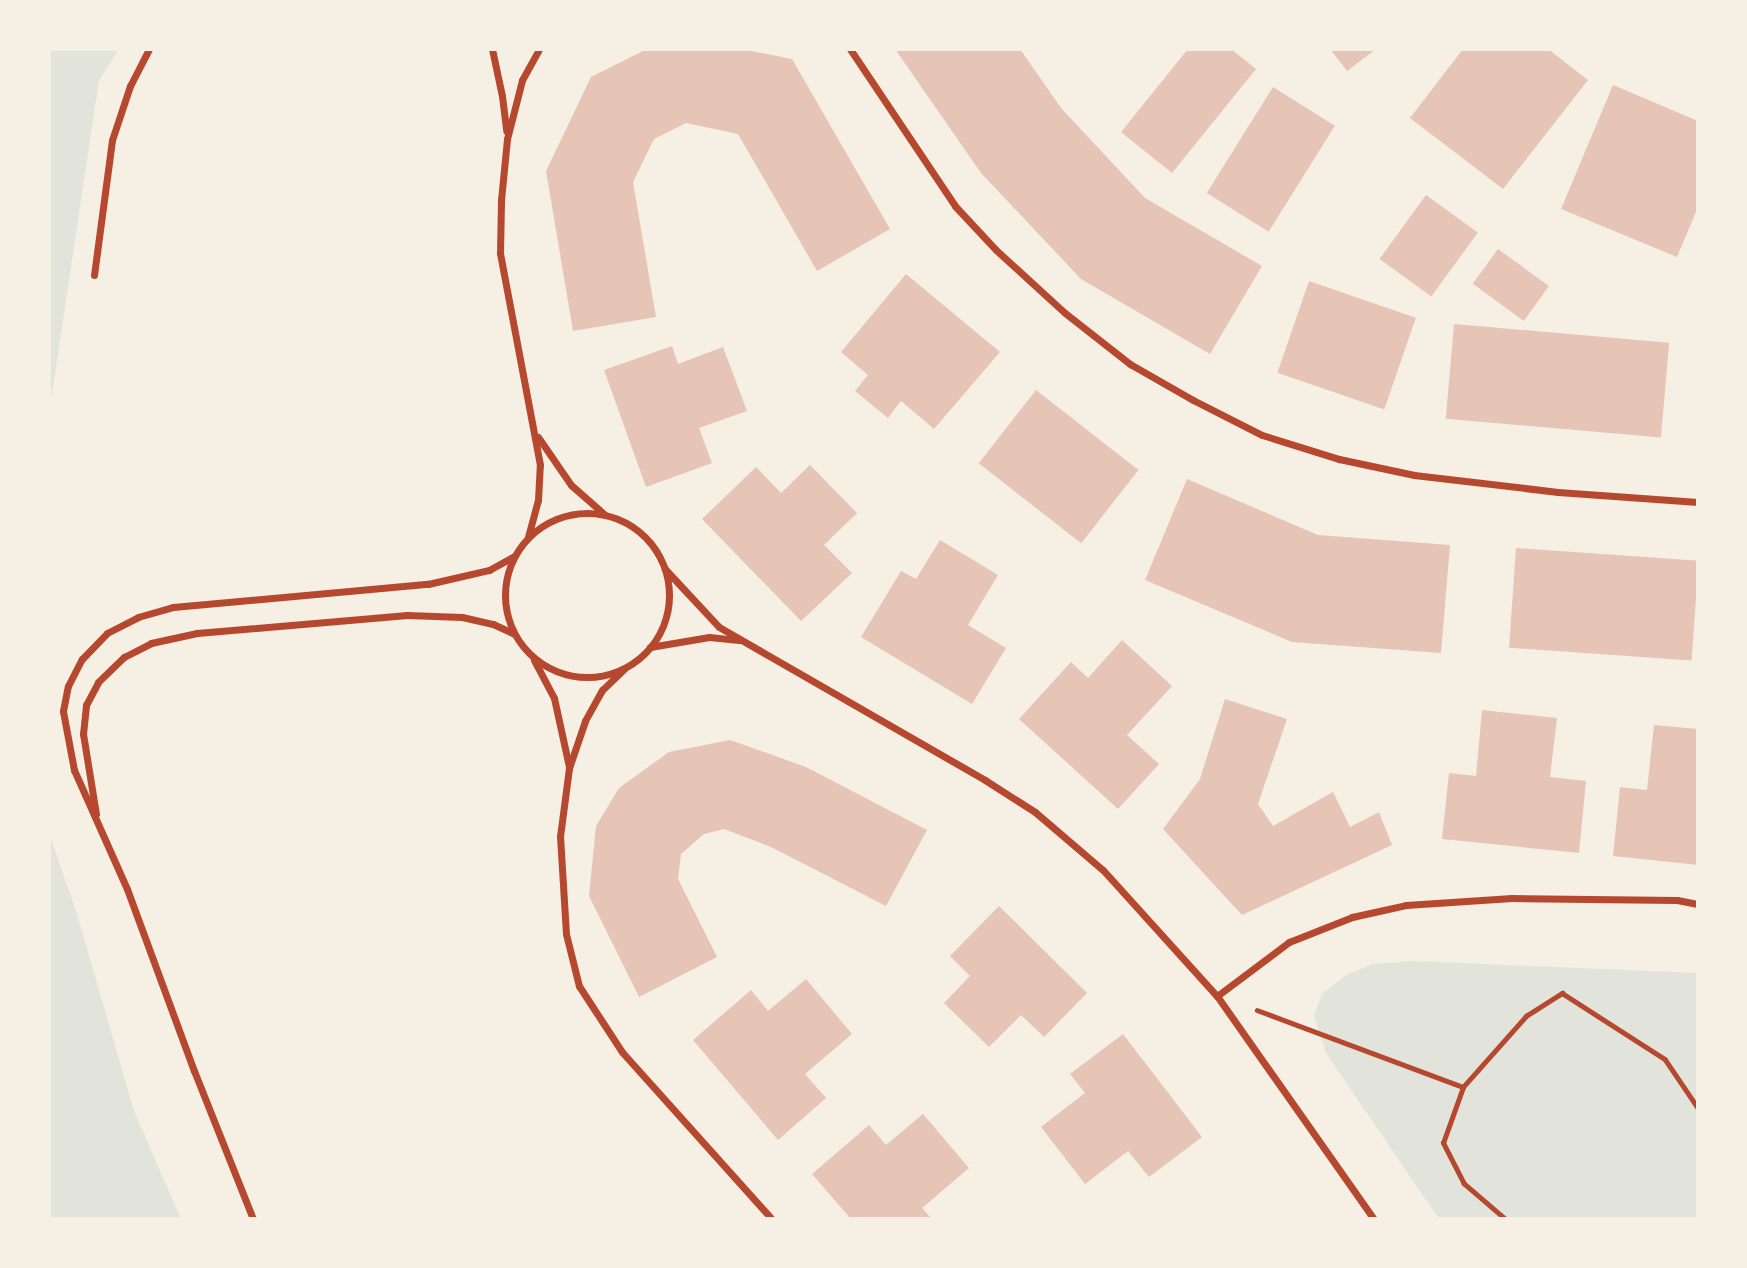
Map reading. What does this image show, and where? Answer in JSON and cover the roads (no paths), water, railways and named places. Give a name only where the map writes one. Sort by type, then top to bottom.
[{"type":"street","points":[[94,275],[112,140],[130,86],[149,49]]},
{"type":"street","points":[[492,49],[502,96],[507,139],[500,253],[540,465],[538,500],[527,538]]},
{"type":"street","points":[[507,139],[522,80],[539,49]]},
{"type":"street","points":[[850,49],[955,206],[996,250],[1065,313],[1130,364],[1193,400],[1262,435],[1339,459],[1414,475],[1558,492],[1698,502]]},
{"type":"street","points":[[536,433],[555,466],[571,485],[604,514]]},
{"type":"street","points":[[569,768],[554,698],[534,659],[514,634],[505,605],[505,584],[514,556],[527,538],[547,523],[565,515],[604,514],[622,520],[639,531],[658,552],[665,569],[668,606],[664,624],[649,647],[603,690],[591,711],[569,768],[560,836],[566,934],[579,986],[622,1052],[772,1219]]},
{"type":"street","points":[[253,1219],[217,1133],[127,889],[74,770],[63,711],[68,686],[82,659],[107,633],[138,617],[173,607],[428,584],[489,570],[514,556]]},
{"type":"street","points":[[665,569],[719,628],[946,756],[1035,812],[1103,870],[1217,996],[1374,1219]]},
{"type":"street","points":[[98,825],[83,734],[86,705],[98,682],[124,657],[151,643],[197,633],[407,615],[462,617],[493,624],[514,634]]},
{"type":"street","points":[[649,647],[709,637],[743,641]]},
{"type":"street","points":[[534,659],[568,676],[606,675],[624,669]]},
{"type":"street","points":[[1217,996],[1289,942],[1352,917],[1406,905],[1512,898],[1677,900],[1698,904]]}]
